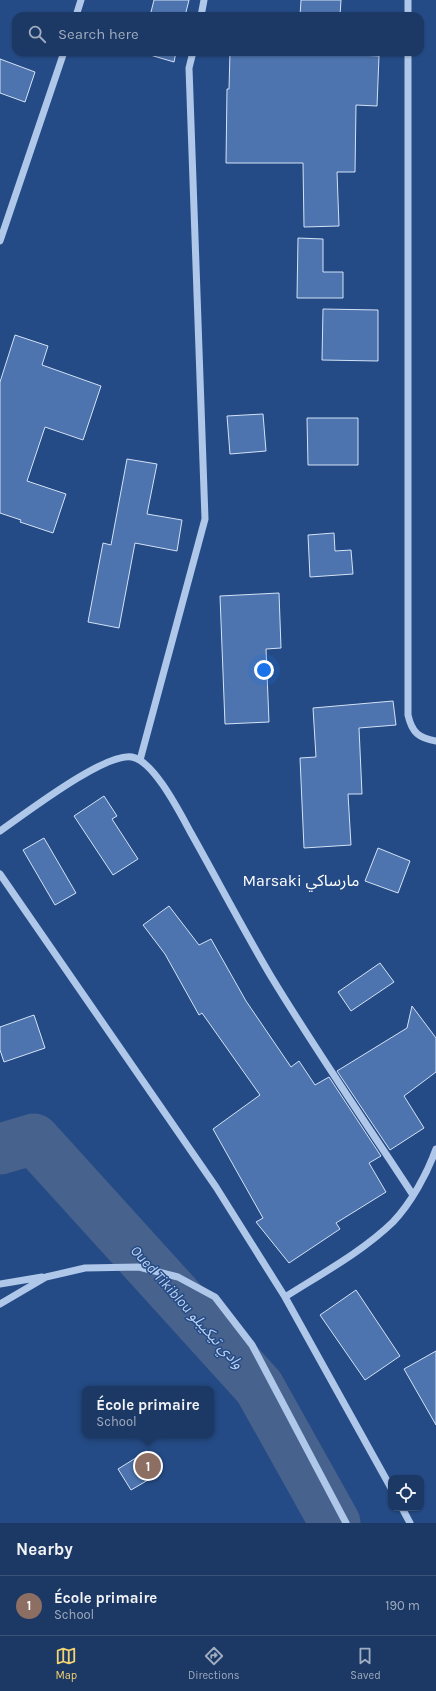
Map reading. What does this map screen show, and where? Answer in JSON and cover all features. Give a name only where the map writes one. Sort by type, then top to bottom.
[{"type":"street","points":[[77,12],[81,0]]},
{"type":"street","points":[[202,12],[204,0]]},
{"type":"street","points":[[408,0],[408,12]]},
{"type":"street","points":[[0,241],[63,56]]},
{"type":"street","points":[[140,760],[205,519],[189,68],[191,56]]},
{"type":"street","points":[[408,56],[408,715],[414,733],[418,736],[436,741]]},
{"type":"street","points":[[0,831],[89,772],[108,762],[126,756],[140,760],[151,770],[176,807],[272,978],[413,1195]]},
{"type":"street","points":[[0,874],[216,1187],[285,1297],[388,1483]]},
{"type":"street","points":[[285,1297],[372,1240],[394,1221],[413,1195],[436,1149]]},
{"type":"street","points":[[0,1284],[46,1277],[85,1268],[139,1267],[178,1277],[215,1297],[252,1345],[346,1523]]},
{"type":"street","points":[[0,1304],[46,1277]]},
{"type":"street","points":[[404,1511],[410,1523]]},
{"type":"building","points":[[154,0],[189,0],[186,12],[151,12]]},
{"type":"building","points":[[301,0],[341,0],[340,12],[300,12]]},
{"type":"building","points":[[154,56],[175,56],[174,62]]},
{"type":"building","points":[[230,56],[379,56],[377,106],[356,105],[355,172],[337,172],[339,226],[304,227],[303,163],[226,163],[227,89],[229,89]]},
{"type":"building","points":[[0,59],[35,72],[25,102],[0,93]]},
{"type":"building","points":[[298,238],[323,239],[323,272],[343,272],[343,298],[297,298]]},
{"type":"building","points":[[323,309],[378,310],[378,361],[322,360]]},
{"type":"building","points":[[15,335],[48,346],[42,365],[101,386],[83,440],[45,427],[27,481],[66,494],[53,533],[20,522],[21,520],[0,513],[0,382]]},
{"type":"building","points":[[263,414],[266,451],[230,454],[227,416]]},
{"type":"building","points":[[307,418],[358,418],[358,465],[308,465]]},
{"type":"building","points":[[127,459],[157,464],[147,514],[182,520],[177,551],[135,543],[119,628],[88,622],[103,543],[111,545]]},
{"type":"building","points":[[334,533],[335,551],[351,550],[353,574],[310,577],[308,535]]},
{"type":"building","points":[[279,593],[281,648],[266,649],[269,722],[225,724],[220,596]]},
{"type":"building","points":[[393,701],[396,725],[359,728],[362,794],[348,794],[351,845],[304,848],[300,758],[316,757],[313,708]]},
{"type":"building","points":[[104,796],[117,816],[112,819],[138,859],[113,875],[74,816]]},
{"type":"building","points":[[44,838],[76,893],[55,905],[23,850]]},
{"type":"building","points":[[378,848],[410,861],[398,893],[365,881]]},
{"type":"building","points":[[169,906],[199,945],[211,939],[246,1001],[291,1067],[299,1061],[315,1085],[329,1077],[381,1156],[369,1163],[386,1192],[336,1223],[340,1229],[289,1263],[256,1222],[263,1218],[213,1129],[260,1095],[202,1013],[199,1015],[165,954],[143,925]]},
{"type":"building","points":[[380,963],[394,982],[351,1011],[338,992]]},
{"type":"building","points":[[412,1006],[436,1038],[436,1072],[404,1096],[424,1128],[390,1150],[337,1071],[407,1028]]},
{"type":"building","points":[[34,1015],[45,1048],[4,1062],[0,1050],[0,1027]]},
{"type":"building","points":[[356,1290],[400,1356],[365,1380],[320,1315]]},
{"type":"building","points":[[436,1351],[436,1425],[404,1369]]},
{"type":"building","points":[[147,1451],[160,1473],[131,1490],[118,1469]]},
{"type":"waterway","name":"Oued Tikiblou وادي تيكيبلو","points":[[0,1149],[34,1139],[259,1387],[335,1523]]},
{"type":"place","name":"École primaire","points":[[148,1466]]},
{"type":"district","name":"Marsaki مارساكي","points":[[301,880]]}]
